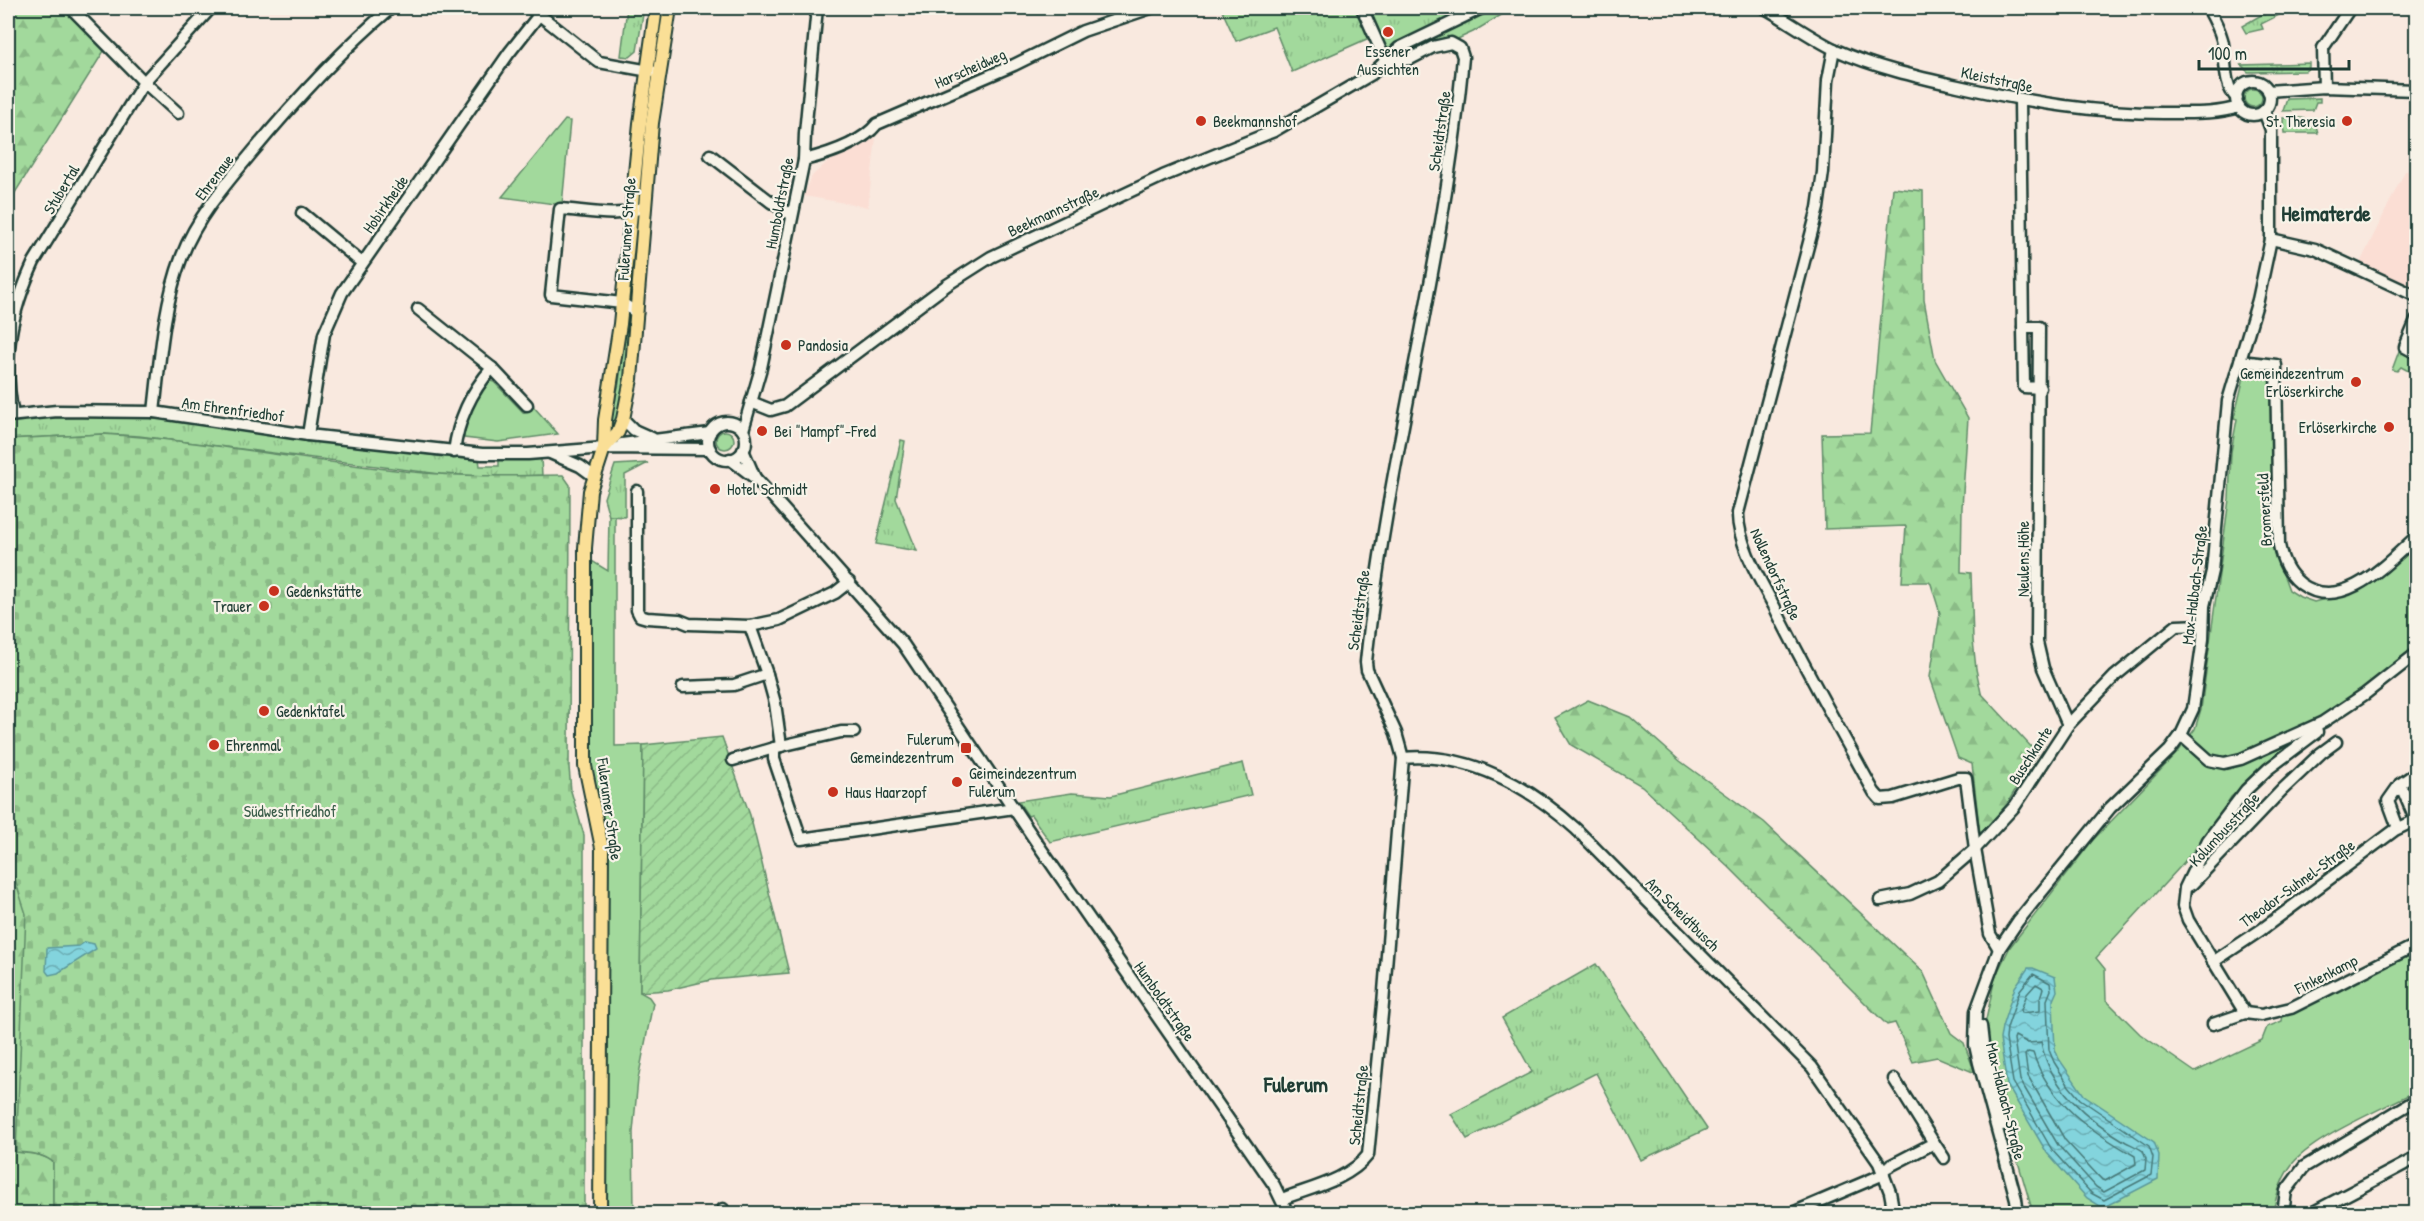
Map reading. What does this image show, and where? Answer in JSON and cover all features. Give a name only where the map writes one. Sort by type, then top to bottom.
[{"type":"main road","name":"Fulerumer Straße","points":[[604,448],[618,432],[631,379],[656,8]]},
{"type":"main road","name":"Fulerumer Straße","points":[[600,1214],[602,848],[585,766],[585,548],[588,506],[604,448],[605,420],[614,373],[630,214],[652,71],[670,8]]},
{"type":"street","points":[[71,8],[178,113]]},
{"type":"street","name":"Stubertal","points":[[10,416],[9,339],[13,315],[21,290],[34,262],[144,82],[210,8]]},
{"type":"street","name":"Ehrenaue","points":[[154,412],[168,303],[176,272],[191,236],[221,191],[307,88],[356,37],[391,8]]},
{"type":"street","name":"Humboldtstraße","points":[[755,478],[743,450],[745,437],[742,430],[762,368],[804,160],[817,8]]},
{"type":"street","name":"Harscheidweg","points":[[804,160],[828,154],[870,133],[877,124],[1014,65],[1083,31],[1151,8]]},
{"type":"street","points":[[1362,8],[1386,62]]},
{"type":"street","name":"Beekmannstraße","points":[[751,402],[771,410],[785,406],[947,285],[991,257],[1163,176],[1274,131],[1372,74],[1399,48],[1482,8]]},
{"type":"street","name":"Kleiststraße","points":[[1765,8],[1834,49],[1896,71],[2020,100],[2109,112],[2140,113],[2219,113],[2238,103]]},
{"type":"street","points":[[2208,8],[2222,38],[2228,72],[2226,82],[2238,103],[2251,114],[2264,111]]},
{"type":"street","points":[[2324,87],[2323,48],[2350,8]]},
{"type":"street","points":[[535,11],[599,62],[652,71]]},
{"type":"street","name":"Hobirkheide","points":[[308,435],[324,334],[342,293],[509,53],[535,11]]},
{"type":"street","name":"Scheidtstraße","points":[[1282,1198],[1346,1174],[1360,1165],[1368,1155],[1383,1004],[1403,758],[1396,733],[1367,670],[1366,662],[1380,555],[1443,206],[1457,118],[1463,57],[1460,48],[1451,43],[1433,47],[1410,59],[1386,62]]},
{"type":"street","name":"Nollendorfstraße","points":[[1834,49],[1828,80],[1824,172],[1818,208],[1738,513],[1737,527],[1763,586],[1799,656],[1880,799],[1893,798],[1958,778],[1966,778],[1975,849],[1990,934],[1999,949]]},
{"type":"street","points":[[2228,72],[2246,82],[2260,82],[2268,91],[2324,87],[2416,90]]},
{"type":"street","points":[[2238,103],[2241,87],[2246,82]]},
{"type":"street","name":"Max-Halbach-Straße","points":[[2018,1214],[1975,1045],[1976,1011],[1999,949],[2110,808],[2157,764],[2181,735],[2193,709],[2204,625],[2204,606],[2211,571],[2228,401],[2258,300],[2271,239],[2271,130],[2264,111],[2270,102],[2268,91]]},
{"type":"street","points":[[2020,100],[2024,387],[2040,388]]},
{"type":"street","points":[[710,155],[771,202],[792,215]]},
{"type":"street","points":[[637,313],[622,303],[551,295],[560,209],[630,214],[644,207]]},
{"type":"street","points":[[302,213],[362,263]]},
{"type":"street","points":[[2271,239],[2315,249],[2416,296]]},
{"type":"street","points":[[418,309],[492,368],[527,405]]},
{"type":"street","points":[[2416,321],[2405,347],[2416,353]]},
{"type":"street","name":"Neulens Höhe","points":[[2023,327],[2039,327],[2037,642],[2043,668],[2068,725]]},
{"type":"street","name":"Bromersfeld","points":[[2241,361],[2276,364],[2279,545],[2282,560],[2295,580],[2313,590],[2337,593],[2369,577],[2416,537]]},
{"type":"street","points":[[454,452],[460,422],[470,399],[479,383],[492,368]]},
{"type":"street","name":"Humboldtstraße","points":[[710,433],[724,422],[733,423],[739,412],[751,402]]},
{"type":"street","name":"Am Ehrenfriedhof","points":[[10,416],[57,411],[154,412],[308,435],[454,452],[504,455],[604,448]]},
{"type":"street","points":[[623,419],[634,430],[655,439]]},
{"type":"street","points":[[733,423],[742,430]]},
{"type":"street","points":[[710,433],[708,441],[710,449],[604,448],[655,439],[710,433]]},
{"type":"street","name":"Humboldtstraße","points":[[710,449],[722,459],[730,459],[755,478],[903,644],[1244,1141],[1282,1198],[1288,1214]]},
{"type":"street","points":[[730,459],[743,450]]},
{"type":"street","name":"Am Ehrenfriedhof","points":[[547,451],[580,466],[595,477]]},
{"type":"street","points":[[637,491],[637,610],[640,616],[679,620],[689,624],[750,626],[779,620],[836,593],[849,582]]},
{"type":"street","name":"Buschkante","points":[[1880,900],[1896,898],[1924,889],[1938,881],[1975,849],[2015,806],[2068,725],[2115,676],[2176,626],[2204,625]]},
{"type":"street","points":[[750,626],[775,703],[777,747],[774,759],[801,839],[1014,808]]},
{"type":"street","name":"Kolumbusstraße","points":[[2181,735],[2209,760],[2224,763],[2258,753],[2320,724],[2365,694],[2416,654]]},
{"type":"street","points":[[683,687],[734,685],[767,674]]},
{"type":"street","name":"Kolumbusstraße","points":[[2185,888],[2208,840],[2236,801],[2268,769],[2317,732],[2320,724]]},
{"type":"street","points":[[733,760],[841,732],[854,732]]},
{"type":"street","name":"Kolumbusstraße","points":[[2185,888],[2192,884],[2320,753],[2337,742]]},
{"type":"street","name":"Am Scheidtbusch","points":[[1403,758],[1422,756],[1473,766],[1513,782],[1560,814],[1796,1050],[1824,1083],[1883,1172],[1894,1214]]},
{"type":"street","points":[[2398,828],[2388,801],[2400,784],[2416,773]]},
{"type":"street","name":"Theodor-Suhnel-Straße","points":[[2213,962],[2261,930],[2398,828],[2416,821],[2400,784]]},
{"type":"street","points":[[2185,888],[2182,906],[2245,1013]]},
{"type":"street","name":"Finkenkamp","points":[[2213,1024],[2245,1013],[2261,1015],[2291,1008],[2416,945]]},
{"type":"street","name":"Max-Halbach-Straße","points":[[1982,996],[1983,1044],[2024,1214]]},
{"type":"street","points":[[1894,1079],[1944,1158]]},
{"type":"street","points":[[2283,1214],[2286,1191],[2304,1167],[2416,1100]]},
{"type":"street","points":[[1790,1214],[1883,1172],[1934,1143]]},
{"type":"street","points":[[2310,1214],[2416,1158]]},
{"type":"shaded area","points":[[876,137],[868,207],[804,196],[812,176],[826,163]]},
{"type":"shaded area","points":[[2416,166],[2416,289],[2360,263],[2405,171],[2414,170]]},
{"type":"green space","points":[[8,8],[66,8],[99,42],[104,51],[8,204]]},
{"type":"green space","points":[[627,8],[644,8],[637,51],[630,57],[621,56]]},
{"type":"green space","points":[[1221,8],[1357,8],[1369,38],[1292,72],[1274,27],[1236,41]]},
{"type":"green space","points":[[1369,8],[1480,8],[1398,47],[1385,48]]},
{"type":"green space","points":[[1485,8],[1513,8],[1473,32],[1451,42],[1405,56],[1403,53],[1406,48]]},
{"type":"green space","points":[[2274,8],[2279,15],[2261,24],[2263,29],[2246,33],[2242,26]]},
{"type":"green space","points":[[2309,63],[2309,68],[2305,71],[2248,72],[2241,65]]},
{"type":"green space","points":[[2253,89],[2259,92],[2262,98],[2259,104],[2253,107],[2247,104],[2244,98],[2247,92]]},
{"type":"green space","points":[[2320,98],[2320,102],[2316,102],[2313,110],[2283,111],[2287,99]]},
{"type":"green space","points":[[2283,118],[2310,120],[2314,123],[2318,133],[2284,133]]},
{"type":"green space","points":[[565,120],[570,121],[562,205],[502,197]]},
{"type":"green space","points":[[1893,188],[1923,191],[1924,300],[1935,360],[1968,418],[1962,507],[1961,572],[1971,573],[1973,640],[1981,693],[2037,753],[2007,804],[1980,835],[1972,764],[1958,758],[1930,677],[1940,613],[1929,582],[1902,582],[1906,526],[1825,529],[1822,434],[1870,433]]},
{"type":"green space","points":[[640,214],[634,304],[627,300],[633,219]]},
{"type":"green space","points":[[627,312],[631,314],[628,378],[615,428],[609,427],[619,383]]},
{"type":"green space","points":[[2399,351],[2416,360],[2416,375],[2401,367],[2397,371],[2392,370]]},
{"type":"green space","points":[[2268,371],[2272,377],[2275,552],[2289,590],[2314,602],[2353,592],[2370,583],[2416,542],[2416,651],[2290,745],[2231,797],[2207,835],[2096,958],[2105,969],[2106,1000],[2140,1034],[2195,1072],[2262,1040],[2267,1027],[2282,1021],[2283,1013],[2416,948],[2416,1091],[2334,1133],[2304,1153],[2285,1175],[2277,1193],[2273,1213],[2033,1213],[1982,1039],[1995,977],[2010,947],[2092,841],[2178,752],[2195,729],[2201,709],[2229,499],[2231,452],[2237,419],[2234,418],[2244,377],[2251,373]]},
{"type":"green space","points":[[490,381],[494,382],[524,413],[533,406],[558,434],[498,442],[464,438],[472,407],[485,385]]},
{"type":"green space","points":[[119,416],[172,420],[445,457],[479,459],[480,466],[499,466],[499,459],[541,459],[542,475],[502,477],[440,474],[139,436],[103,434],[8,439],[8,423],[49,418]]},
{"type":"green space","points":[[721,431],[729,431],[734,436],[732,447],[721,449],[716,444],[716,436]]},
{"type":"green space","name":"Südwestfriedhof","points":[[103,434],[187,442],[439,474],[563,475],[570,485],[569,767],[571,791],[584,835],[584,1213],[53,1213],[53,1162],[40,1155],[16,1152],[26,914],[8,858],[8,439]]},
{"type":"green space","points":[[901,440],[905,441],[896,499],[917,551],[876,544]]},
{"type":"green space","points":[[648,463],[625,475],[625,517],[609,516],[604,498],[615,465]]},
{"type":"green space","points":[[609,516],[615,516],[615,746],[643,745],[640,992],[649,997],[653,1003],[638,1079],[633,1132],[634,1213],[605,1213],[608,849],[590,765],[592,561],[608,571]]},
{"type":"green space","points":[[1588,700],[1630,717],[1680,761],[1764,822],[1923,972],[1951,1033],[1964,1043],[1975,1073],[1937,1057],[1913,1062],[1895,1023],[1887,1025],[1729,867],[1642,786],[1571,745],[1555,718]]},
{"type":"green space","points":[[722,737],[750,815],[789,973],[711,980],[668,990],[640,992],[643,745]]},
{"type":"green space","points":[[1243,763],[1251,795],[1050,842],[1018,801],[1072,793],[1111,796]]},
{"type":"green space","points":[[8,774],[69,783],[16,1152],[40,1155],[53,1162],[53,1213],[8,1213]]},
{"type":"green space","points":[[1596,964],[1707,1129],[1641,1160],[1596,1073],[1467,1139],[1451,1114],[1532,1072],[1502,1018]]},
{"type":"water","points":[[85,942],[94,944],[96,949],[58,973],[49,975],[46,971],[47,948],[79,946]]},
{"type":"water","points":[[2028,968],[2055,977],[2057,991],[2053,1000],[2055,1049],[2059,1059],[2084,1095],[2154,1142],[2159,1155],[2158,1179],[2106,1206],[2100,1206],[2087,1198],[2047,1153],[2007,1085],[2000,1039],[2002,1027],[2015,987]]},
{"type":"place","name":"Essener Aussichten","points":[[1388,32]]},
{"type":"place","name":"Beekmannshof","points":[[1201,121]]},
{"type":"place","name":"St. Theresia","points":[[2347,121]]},
{"type":"place","name":"Pandosia","points":[[786,345]]},
{"type":"place","name":"Gemeindezentrum Erlöserkirche","points":[[2356,382]]},
{"type":"place","name":"Erlöserkirche","points":[[2389,427]]},
{"type":"place","name":"Bei \"Mampf\"-Fred","points":[[762,431]]},
{"type":"place","name":"Hotel Schmidt","points":[[715,489]]},
{"type":"place","name":"Gedenkstätte","points":[[274,591]]},
{"type":"place","name":"Trauer","points":[[264,606]]},
{"type":"place","name":"Gedenktafel","points":[[264,711]]},
{"type":"place","name":"Ehrenmal","points":[[214,745]]},
{"type":"place","name":"Fulerum Gemeindezentrum","points":[[966,748]]},
{"type":"place","name":"Geimeindezentrum Fulerum","points":[[957,782]]},
{"type":"place","name":"Haus Haarzopf","points":[[833,792]]},
{"type":"district","name":"Heimaterde","points":[[2326,213]]},
{"type":"district","name":"Fulerum","points":[[1296,1084]]}]
